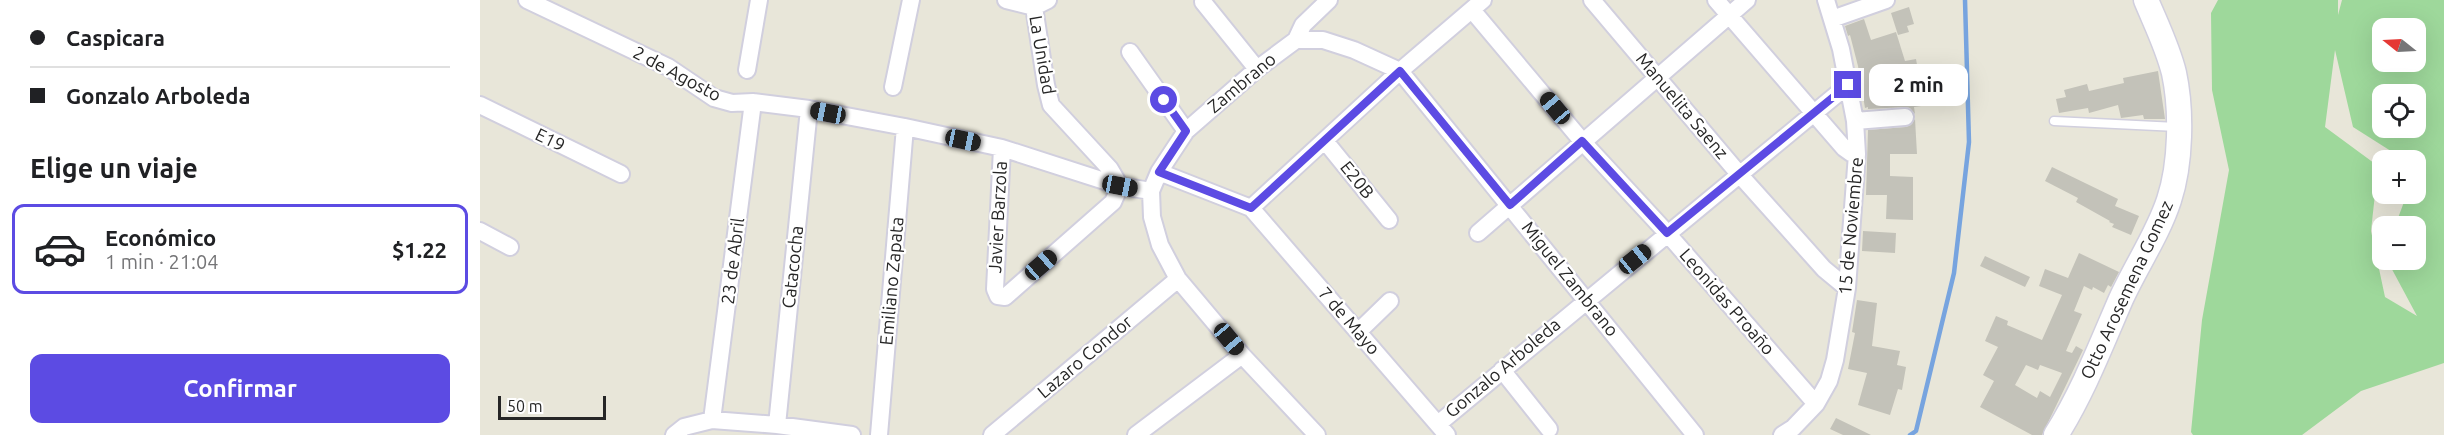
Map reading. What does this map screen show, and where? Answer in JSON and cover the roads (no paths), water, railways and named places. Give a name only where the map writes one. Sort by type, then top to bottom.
[{"type":"street","name":"2 de Agosto","points":[[527,0],[668,67],[714,98],[732,103],[753,102],[809,109],[1002,148],[1120,186],[1151,192]]},
{"type":"street","points":[[747,70],[759,0]]},
{"type":"street","points":[[893,87],[911,0]]},
{"type":"street","points":[[1006,0],[1041,4]]},
{"type":"street","name":"Zambrano","points":[[1317,435],[1242,355],[1178,279],[1160,245],[1152,217],[1151,192],[1159,172],[1186,131],[1257,69],[1296,40],[1303,25],[1329,0]]},
{"type":"street","name":"Manuelita Saenz","points":[[1592,0],[1739,174],[1824,269],[1847,288]]},
{"type":"street","points":[[1716,0],[1844,148],[1857,154]]},
{"type":"street","points":[[1478,233],[1656,76],[1747,0]]},
{"type":"street","name":"15 de Noviembre","points":[[1782,435],[1793,428],[1816,404],[1829,381],[1835,360],[1847,288],[1857,154],[1855,122],[1826,0]]},
{"type":"street","points":[[1832,19],[1886,0]]},
{"type":"street","name":"Otto Arosemena Gomez","points":[[2056,435],[2073,408],[2169,201],[2179,154],[2178,96],[2174,70],[2146,0]]},
{"type":"street","points":[[1203,2],[1257,69]]},
{"type":"street","name":"La Unidad","points":[[1041,4],[1046,85],[1051,105],[1110,169],[1120,186]]},
{"type":"street","points":[[1159,172],[1251,208],[1400,71],[1478,5]]},
{"type":"street","name":"Leonidas Proaño","points":[[1478,5],[1582,141],[1667,233],[1816,404]]},
{"type":"street","name":"Miguel Zambrano","points":[[1296,40],[1323,40],[1354,50],[1400,71],[1587,298],[1694,435]]},
{"type":"street","points":[[1130,52],[1186,131]]},
{"type":"street","name":"Gonzalo Arboleda","points":[[1442,429],[1502,370],[1848,85]]},
{"type":"street","name":"23 de Abril","points":[[712,420],[753,102]]},
{"type":"street","name":"E19","points":[[480,105],[621,174]]},
{"type":"street","name":"Catacocha","points":[[777,425],[809,109]]},
{"type":"street","points":[[1855,122],[1905,117]]},
{"type":"street","name":"Emiliano Zapata","points":[[879,435],[904,127]]},
{"type":"street","name":"E20B","points":[[1325,141],[1389,220]]},
{"type":"street","name":"Javier Barzola","points":[[1002,148],[995,289],[998,296],[1005,297],[1113,202],[1120,186]]},
{"type":"street","name":"7 de Mayo","points":[[1251,208],[1442,429]]},
{"type":"street","points":[[480,231],[510,247]]},
{"type":"street","name":"Lazaro Condor","points":[[992,435],[1178,279]]},
{"type":"street","points":[[1358,332],[1390,301]]},
{"type":"street","points":[[1136,435],[1242,355]]},
{"type":"street","points":[[1502,370],[1549,429]]},
{"type":"street","points":[[674,435],[684,427],[712,420],[777,425],[852,435]]},
{"type":"lane","points":[[2054,121],[2178,127]]},
{"type":"waterway","points":[[1910,435],[1916,431],[1954,273],[1969,142],[1965,0]]}]
